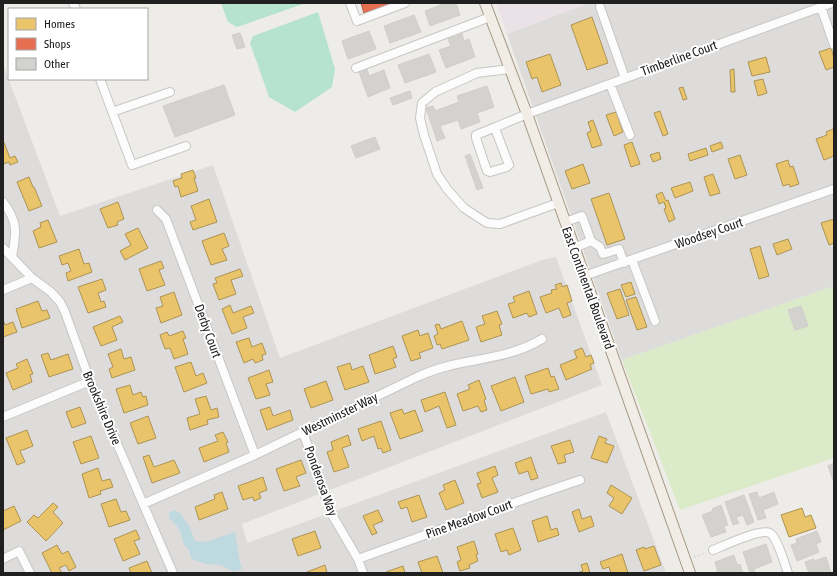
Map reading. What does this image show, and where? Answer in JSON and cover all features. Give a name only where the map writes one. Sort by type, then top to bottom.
[{"type":"main road","name":"East Continental Boulevard","points":[[485,3],[527,114],[686,560],[688,572]]},
{"type":"street","points":[[350,3],[357,21],[405,3]]},
{"type":"street","name":"Timberline Court","points":[[496,127],[496,131],[509,164],[507,167],[490,172],[487,171],[476,135],[527,114],[832,3]]},
{"type":"street","points":[[600,7],[626,78]]},
{"type":"street","points":[[821,7],[834,45]]},
{"type":"street","points":[[356,68],[490,17]]},
{"type":"street","points":[[510,69],[477,73],[435,92],[422,103],[420,118],[424,136],[437,174],[447,189],[464,208],[487,223],[500,224],[558,203]]},
{"type":"street","points":[[100,80],[132,165],[186,146]]},
{"type":"street","points":[[610,84],[630,135]]},
{"type":"street","points":[[112,112],[170,92]]},
{"type":"street","name":"Woodsey Court","points":[[584,276],[834,190]]},
{"type":"street","points":[[3,202],[9,210],[16,226],[16,238],[12,257]]},
{"type":"street","name":"Derby Court","points":[[157,210],[166,219],[255,455]]},
{"type":"street","points":[[565,222],[582,216],[591,241],[600,247],[603,254],[619,249],[624,263]]},
{"type":"street","points":[[574,248],[591,241]]},
{"type":"street","name":"Brookshire Drive","points":[[3,248],[32,278],[51,292],[60,302],[90,381],[173,573]]},
{"type":"street","points":[[632,260],[655,320]]},
{"type":"street","points":[[3,290],[32,278]]},
{"type":"street","name":"Westminster Way","points":[[143,504],[255,455],[416,377],[452,365],[517,351],[530,346],[542,338]]},
{"type":"street","points":[[3,417],[90,381]]},
{"type":"street","name":"Ponderosa Way","points":[[304,432],[331,513],[358,559],[363,573]]},
{"type":"street","name":"Pine Meadow Court","points":[[358,559],[580,480]]},
{"type":"street","points":[[713,550],[759,532],[768,532],[775,539],[788,573]]},
{"type":"street","points":[[3,559],[19,551],[30,573]]},
{"type":"path","points":[[686,560],[713,550]]},
{"type":"shaded area","points":[[496,3],[589,3],[507,34]]},
{"type":"shaded area","points":[[589,3],[834,3],[834,286],[622,360],[507,34]]},
{"type":"shaded area","points":[[3,64],[60,216],[213,165],[280,358],[545,259],[556,257],[602,385],[242,524],[247,543],[606,412],[666,573],[3,573]]},
{"type":"green space","points":[[221,3],[306,3],[237,27],[228,22]]},
{"type":"green space","points":[[318,12],[335,69],[332,87],[295,112],[269,97],[250,43],[253,36]]},
{"type":"green space","points":[[834,286],[834,458],[680,510],[622,360]]},
{"type":"water","points":[[173,510],[180,513],[190,528],[195,541],[205,542],[235,532],[242,569],[234,572],[221,565],[206,564],[192,559],[189,550],[184,545],[180,530],[169,517],[169,513]]},
{"type":"building: Homes","points":[[592,17],[608,63],[587,70],[571,25]]},
{"type":"building: Homes","points":[[831,48],[834,58],[834,67],[826,70],[819,52]]},
{"type":"building: Homes","points":[[550,54],[561,85],[542,92],[537,77],[532,79],[526,62]]},
{"type":"building: Homes","points":[[766,57],[770,72],[752,76],[748,62]]},
{"type":"building: Homes","points":[[734,69],[735,92],[731,92],[730,70]]},
{"type":"building: Homes","points":[[763,79],[767,93],[758,96],[754,81]]},
{"type":"building: Homes","points":[[683,87],[687,99],[683,100],[679,88]]},
{"type":"building: Homes","points":[[660,111],[668,134],[663,136],[654,113]]},
{"type":"building: Homes","points":[[616,112],[623,132],[614,136],[606,115]]},
{"type":"building: Homes","points":[[593,120],[602,145],[592,148],[587,133],[591,131],[588,122]]},
{"type":"building: Homes","points":[[833,129],[834,156],[824,160],[816,139],[827,135],[826,132]]},
{"type":"building: Homes","points":[[3,140],[10,158],[15,156],[18,162],[10,165],[9,162],[3,164]]},
{"type":"building: Homes","points":[[632,142],[640,164],[631,167],[624,145]]},
{"type":"building: Homes","points":[[721,142],[723,148],[712,152],[710,146]]},
{"type":"building: Homes","points":[[706,148],[708,155],[690,161],[688,154]]},
{"type":"building: Homes","points":[[659,152],[661,159],[653,162],[650,155]]},
{"type":"building: Homes","points":[[740,155],[747,175],[735,179],[728,159]]},
{"type":"building: Homes","points":[[788,160],[790,167],[793,166],[799,184],[790,187],[789,184],[783,186],[776,164]]},
{"type":"building: Homes","points":[[583,164],[590,183],[572,189],[565,171]]},
{"type":"building: Homes","points":[[193,170],[198,191],[181,197],[178,186],[175,187],[173,181],[182,178],[181,174]]},
{"type":"building: Homes","points":[[713,174],[720,193],[710,196],[704,177]]},
{"type":"building: Homes","points":[[29,177],[42,206],[29,211],[17,182]]},
{"type":"building: Homes","points":[[690,182],[693,191],[675,198],[671,188]]},
{"type":"building: Homes","points":[[662,192],[666,201],[668,200],[675,219],[669,222],[664,209],[666,208],[664,202],[659,204],[656,195]]},
{"type":"building: Homes","points":[[609,193],[625,239],[607,245],[591,199]]},
{"type":"building: Homes","points":[[209,199],[217,222],[193,230],[190,222],[196,220],[191,206]]},
{"type":"building: Homes","points":[[118,202],[124,219],[117,222],[118,225],[108,228],[100,209]]},
{"type":"building: Homes","points":[[834,219],[834,243],[829,245],[821,223]]},
{"type":"building: Homes","points":[[48,220],[57,242],[39,248],[33,231],[41,227],[40,223]]},
{"type":"building: Homes","points":[[138,228],[148,248],[125,260],[120,251],[131,245],[125,234]]},
{"type":"building: Homes","points":[[224,233],[229,246],[222,249],[227,260],[211,265],[202,241]]},
{"type":"building: Homes","points":[[788,239],[792,249],[777,255],[773,244]]},
{"type":"building: Homes","points":[[760,246],[769,276],[759,279],[750,249]]},
{"type":"building: Homes","points":[[79,249],[84,264],[89,263],[92,272],[68,281],[66,273],[71,271],[68,263],[62,265],[59,256]]},
{"type":"building: Homes","points":[[161,261],[164,268],[159,270],[165,285],[147,291],[139,269]]},
{"type":"building: Homes","points":[[240,269],[243,276],[231,280],[236,294],[219,300],[213,284],[217,283],[215,278]]},
{"type":"building: Homes","points":[[102,279],[106,290],[98,293],[101,302],[104,301],[106,307],[88,313],[78,287]]},
{"type":"building: Homes","points":[[631,282],[635,294],[626,297],[621,285]]},
{"type":"building: Homes","points":[[561,283],[562,287],[567,285],[572,301],[567,303],[571,315],[563,318],[559,308],[546,313],[540,297],[552,293],[551,290],[557,289],[555,285]]},
{"type":"building: Homes","points":[[620,289],[629,315],[617,319],[607,293]]},
{"type":"building: Homes","points":[[529,291],[537,314],[529,317],[527,313],[513,318],[508,304],[515,302],[513,297]]},
{"type":"building: Homes","points":[[174,292],[182,315],[161,323],[156,308],[163,306],[160,297]]},
{"type":"building: Homes","points":[[636,297],[647,327],[637,330],[626,300]]},
{"type":"building: Homes","points":[[38,301],[42,311],[47,310],[50,318],[22,328],[16,309]]},
{"type":"building: Homes","points":[[230,305],[233,313],[251,306],[254,313],[243,317],[247,328],[232,334],[222,309]]},
{"type":"building: Homes","points":[[497,311],[502,324],[499,325],[502,335],[481,342],[476,327],[485,324],[482,316]]},
{"type":"building: Homes","points":[[120,316],[123,322],[112,327],[117,340],[101,346],[93,327]]},
{"type":"building: Homes","points":[[3,320],[5,325],[13,322],[17,332],[3,337]]},
{"type":"building: Homes","points":[[462,321],[469,340],[442,349],[440,344],[437,345],[434,336],[438,334],[435,325],[439,324],[441,329]]},
{"type":"building: Homes","points":[[418,330],[420,336],[428,333],[433,348],[419,353],[421,358],[411,361],[402,336]]},
{"type":"building: Homes","points":[[183,331],[186,338],[183,339],[188,354],[174,359],[170,348],[165,349],[160,335],[167,332],[169,336]]},
{"type":"building: Homes","points":[[249,338],[252,347],[262,343],[266,354],[262,355],[263,360],[255,363],[253,359],[244,363],[236,342]]},
{"type":"building: Homes","points":[[393,346],[397,357],[393,359],[396,367],[375,374],[369,355]]},
{"type":"building: Homes","points":[[582,348],[586,357],[591,355],[594,363],[590,365],[592,369],[566,380],[560,365],[577,358],[574,351]]},
{"type":"building: Homes","points":[[121,349],[124,359],[131,357],[135,370],[112,378],[109,369],[113,367],[108,354]]},
{"type":"building: Homes","points":[[48,353],[51,360],[68,354],[73,369],[49,377],[41,355]]},
{"type":"building: Homes","points":[[27,359],[33,374],[30,375],[32,382],[13,390],[6,373],[18,368],[16,364]]},
{"type":"building: Homes","points":[[191,362],[196,376],[203,373],[207,383],[184,392],[175,367]]},
{"type":"building: Homes","points":[[350,363],[352,370],[363,366],[369,382],[345,390],[337,367]]},
{"type":"building: Homes","points":[[548,368],[551,377],[554,376],[559,389],[549,392],[548,389],[531,394],[525,376]]},
{"type":"building: Homes","points":[[269,370],[273,382],[266,384],[270,395],[256,399],[248,378]]},
{"type":"building: Homes","points":[[515,377],[524,402],[501,411],[491,386]]},
{"type":"building: Homes","points":[[479,380],[486,399],[484,400],[487,410],[481,412],[478,406],[463,411],[457,394],[470,389],[468,385]]},
{"type":"building: Homes","points":[[326,381],[333,400],[311,408],[304,389]]},
{"type":"building: Homes","points":[[130,385],[133,395],[141,392],[143,397],[146,396],[148,405],[124,413],[116,389]]},
{"type":"building: Homes","points":[[445,392],[456,425],[447,428],[439,406],[425,412],[421,400]]},
{"type":"building: Homes","points":[[206,396],[211,410],[217,408],[219,417],[207,420],[208,424],[190,430],[187,418],[200,414],[195,399]]},
{"type":"building: Homes","points":[[80,407],[86,423],[72,428],[66,412]]},
{"type":"building: Homes","points":[[270,407],[273,416],[290,410],[293,420],[267,430],[260,410]]},
{"type":"building: Homes","points":[[402,409],[404,414],[415,410],[423,431],[400,439],[390,413]]},
{"type":"building: Homes","points":[[148,416],[156,438],[138,444],[130,423]]},
{"type":"building: Homes","points":[[381,421],[391,450],[383,453],[381,448],[378,449],[374,436],[362,441],[358,429]]},
{"type":"building: Homes","points":[[27,430],[33,446],[20,451],[25,462],[17,465],[6,438]]},
{"type":"building: Homes","points":[[223,432],[228,442],[226,443],[229,452],[204,462],[199,448],[218,441],[215,435]]},
{"type":"building: Homes","points":[[348,435],[351,445],[342,448],[349,467],[334,472],[327,452],[333,450],[331,442]]},
{"type":"building: Homes","points":[[91,436],[99,458],[81,464],[73,442]]},
{"type":"building: Homes","points":[[599,436],[607,439],[605,443],[614,446],[607,463],[591,458]]},
{"type":"building: Homes","points":[[570,440],[574,452],[564,455],[566,462],[558,464],[551,446]]},
{"type":"building: Homes","points":[[149,455],[154,467],[174,460],[180,473],[152,483],[143,457]]},
{"type":"building: Homes","points":[[531,457],[538,478],[531,480],[528,471],[519,474],[515,463]]},
{"type":"building: Homes","points":[[301,460],[306,473],[296,477],[300,486],[284,491],[276,469]]},
{"type":"building: Homes","points":[[495,466],[498,475],[492,478],[498,492],[482,498],[477,484],[481,483],[477,473]]},
{"type":"building: Homes","points":[[98,468],[102,481],[110,479],[113,487],[100,491],[101,494],[89,498],[82,474]]},
{"type":"building: Homes","points":[[263,477],[267,490],[259,493],[261,498],[254,501],[253,497],[243,500],[238,486]]},
{"type":"building: Homes","points":[[455,480],[464,503],[446,510],[439,493],[445,490],[443,485]]},
{"type":"building: Homes","points":[[611,485],[632,498],[622,514],[609,506],[614,498],[607,493]]},
{"type":"building: Homes","points":[[222,492],[228,509],[199,520],[195,507],[215,499],[214,495]]},
{"type":"building: Homes","points":[[419,495],[427,517],[412,522],[407,507],[401,509],[398,502]]},
{"type":"building: Homes","points":[[116,499],[121,512],[126,511],[130,520],[109,527],[101,504]]},
{"type":"building: Homes","points":[[53,503],[58,507],[53,512],[63,523],[46,541],[27,522],[34,515],[38,518]]},
{"type":"building: Homes","points":[[14,506],[21,521],[3,530],[3,511]]},
{"type":"building: Homes","points":[[802,508],[805,517],[811,515],[816,528],[789,537],[781,515]]},
{"type":"building: Homes","points":[[579,509],[582,519],[591,516],[594,526],[579,532],[572,512]]},
{"type":"building: Homes","points":[[378,510],[383,521],[373,525],[377,533],[372,535],[363,516]]},
{"type":"building: Homes","points":[[547,516],[551,530],[557,528],[559,535],[538,542],[532,521]]},
{"type":"building: Homes","points":[[513,528],[521,550],[509,555],[507,550],[501,552],[495,534]]},
{"type":"building: Homes","points":[[136,530],[140,539],[134,541],[140,554],[123,561],[114,539]]},
{"type":"building: Homes","points":[[315,531],[321,548],[298,556],[292,539]]},
{"type":"building: Homes","points":[[474,541],[478,554],[476,555],[478,561],[469,565],[470,568],[460,571],[457,562],[461,560],[457,547]]},
{"type":"building: Homes","points":[[57,545],[62,554],[68,551],[76,567],[69,571],[66,565],[59,568],[62,573],[52,573],[42,553]]},
{"type":"building: Homes","points":[[654,546],[661,565],[644,571],[636,550]]},
{"type":"building: Homes","points":[[622,554],[628,573],[611,573],[609,567],[603,569],[600,562]]},
{"type":"building: Homes","points":[[437,556],[443,573],[422,573],[418,562]]},
{"type":"building: Homes","points":[[147,561],[152,573],[131,573],[129,568]]},
{"type":"building: Homes","points":[[587,563],[590,573],[577,573],[583,571],[581,565]]},
{"type":"building: Homes","points":[[325,565],[327,573],[307,573],[307,572]]},
{"type":"building: Homes","points":[[403,566],[405,573],[386,573],[386,572]]},
{"type":"building: Shops","points":[[361,3],[393,3],[364,13]]},
{"type":"building: Other","points":[[446,3],[456,3],[460,15],[430,26],[425,11]]},
{"type":"building: Other","points":[[414,15],[421,32],[390,43],[384,26]]},
{"type":"building: Other","points":[[369,31],[376,49],[348,59],[342,41]]},
{"type":"building: Other","points":[[240,33],[245,47],[237,49],[232,35]]},
{"type":"building: Other","points":[[462,34],[464,41],[469,39],[475,57],[446,68],[439,50],[451,46],[448,39]]},
{"type":"building: Other","points":[[429,54],[436,72],[405,83],[398,65]]},
{"type":"building: Other","points":[[367,69],[369,76],[384,70],[390,88],[368,97],[359,72]]},
{"type":"building: Other","points":[[224,85],[235,115],[175,137],[163,106]]},
{"type":"building: Other","points":[[487,86],[494,107],[477,113],[480,122],[461,129],[458,120],[440,126],[445,138],[437,141],[426,108],[433,106],[435,111],[459,102],[457,96]]},
{"type":"building: Other","points":[[410,91],[412,98],[393,105],[390,98]]},
{"type":"building: Other","points":[[375,137],[380,149],[356,158],[351,146]]},
{"type":"building: Other","points":[[470,154],[483,188],[477,190],[465,156]]},
{"type":"building: Other","points":[[801,306],[808,326],[795,330],[788,310]]},
{"type":"building: Other","points":[[834,463],[834,483],[828,466]]},
{"type":"building: Other","points":[[757,492],[759,498],[774,492],[778,504],[763,510],[766,518],[758,520],[749,494]]},
{"type":"building: Other","points":[[744,495],[754,522],[747,525],[743,515],[736,517],[739,523],[733,525],[725,502]]},
{"type":"building: Other","points":[[721,505],[728,525],[724,526],[726,532],[711,537],[702,515],[713,511],[712,509]]},
{"type":"building: Other","points":[[817,531],[821,542],[816,544],[819,552],[797,561],[791,545],[797,543],[796,539]]},
{"type":"building: Other","points":[[766,544],[772,562],[754,569],[755,573],[750,573],[743,552]]},
{"type":"building: Other","points":[[734,555],[737,565],[740,564],[743,573],[718,573],[715,562]]},
{"type":"building: Other","points":[[826,557],[831,573],[809,573],[805,562]]}]
